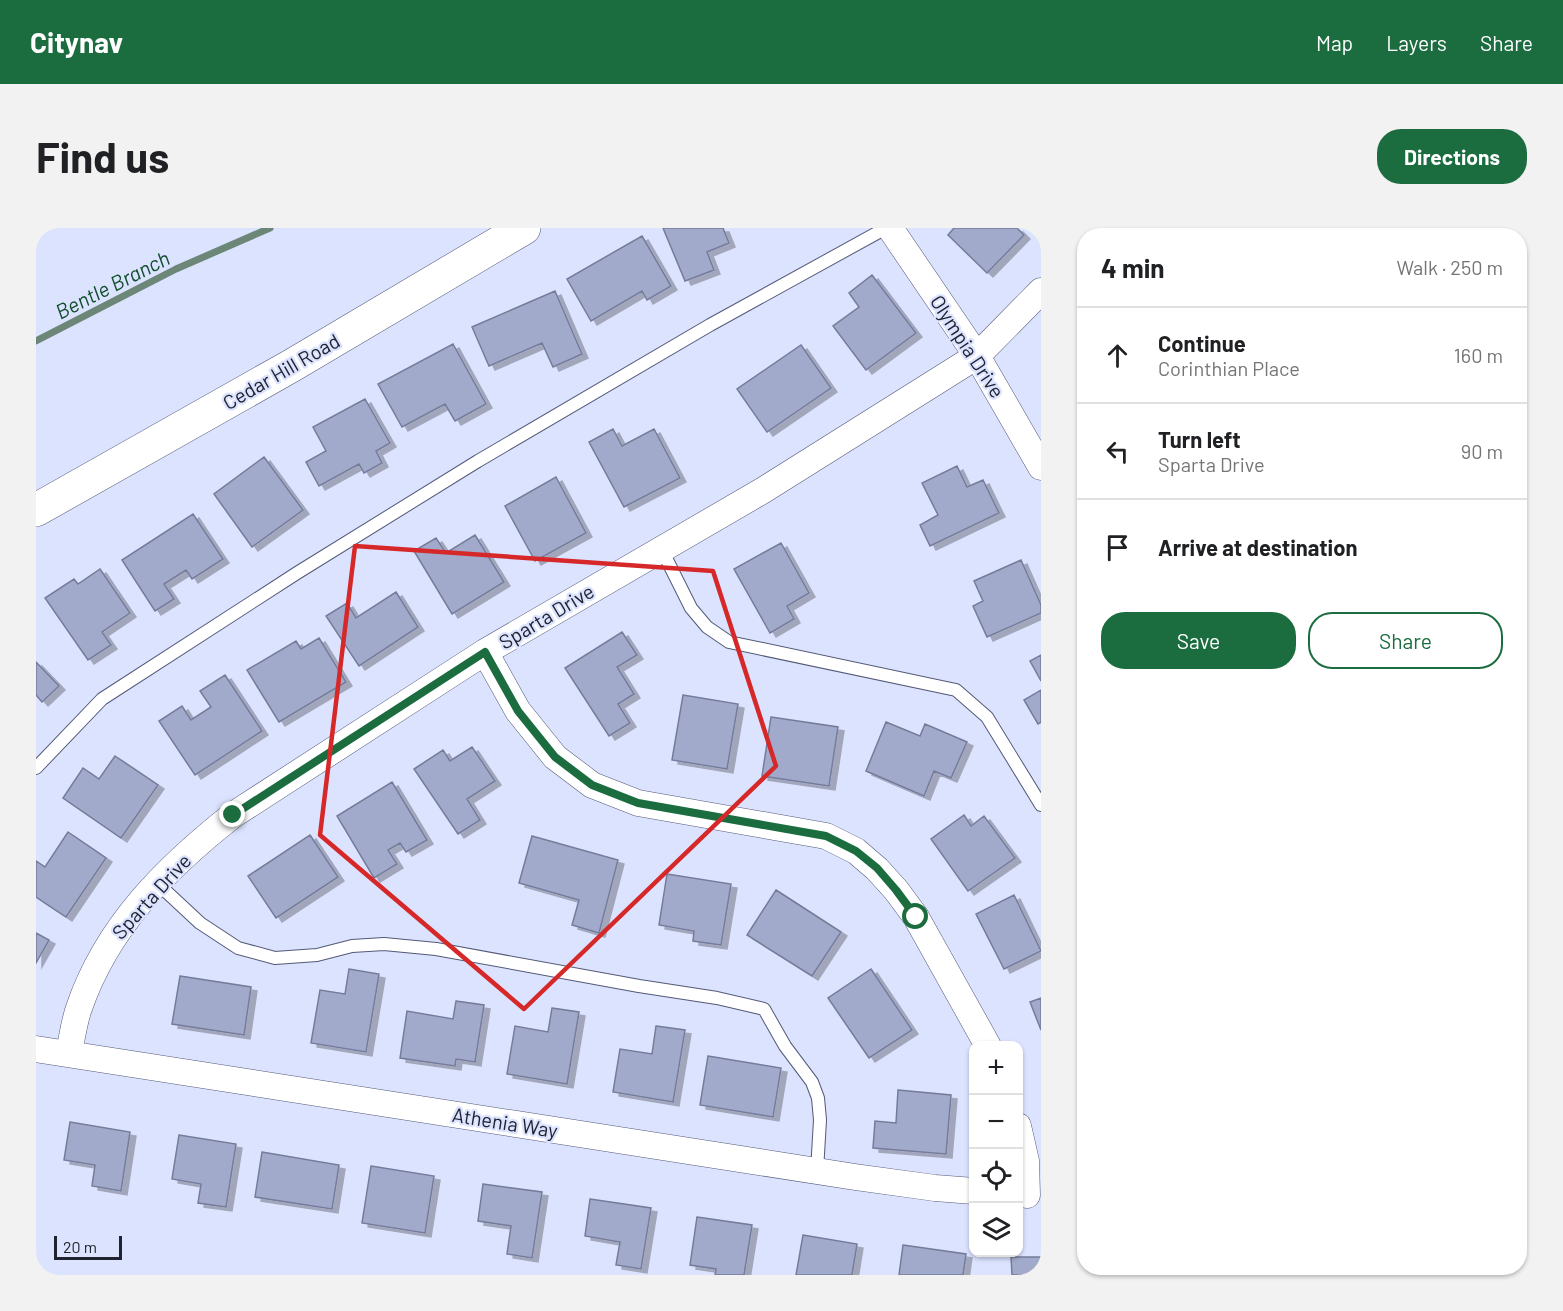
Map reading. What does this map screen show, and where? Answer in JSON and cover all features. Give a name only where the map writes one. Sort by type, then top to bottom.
[{"type":"street","name":"Cedar Hill Road","points":[[36,510],[291,366],[524,228]]},
{"type":"street","name":"Olympia Drive","points":[[888,228],[977,356],[1041,467]]},
{"type":"street","name":"Sparta Drive","points":[[69,1053],[78,1010],[91,976],[106,947],[157,883],[185,855],[233,815],[485,652],[762,491],[977,356],[1041,291]]},
{"type":"street","points":[[485,652],[518,711],[555,757],[592,785],[638,803],[826,836],[856,851],[877,868],[916,917],[985,1041]]},
{"type":"street","name":"Athenia Way","points":[[36,1048],[817,1171],[969,1191]]},
{"type":"street","points":[[1023,1148],[1029,1194]]},
{"type":"lane","points":[[36,768],[102,699],[297,573],[478,461],[710,326],[888,228]]},
{"type":"lane","points":[[662,550],[691,608],[707,627],[729,642],[956,690],[987,717],[1041,805]]},
{"type":"lane","points":[[157,883],[200,924],[238,948],[275,958],[317,955],[352,946],[384,944],[436,949],[717,998],[764,1009],[785,1046],[812,1082],[818,1098],[820,1120],[817,1171]]},
{"type":"highlighted area","points":[[355,546],[713,571],[776,766],[524,1009],[320,835]]},
{"type":"building","points":[[663,228],[723,228],[729,243],[707,252],[714,270],[685,281]]},
{"type":"building","points":[[954,228],[1017,228],[1024,235],[987,273],[948,235]]},
{"type":"building","points":[[642,236],[671,286],[647,300],[642,291],[591,321],[567,279]]},
{"type":"building","points":[[872,275],[916,333],[866,370],[833,326],[859,307],[849,293]]},
{"type":"building","points":[[555,291],[582,354],[553,367],[542,343],[489,366],[472,327]]},
{"type":"building","points":[[453,344],[486,404],[455,421],[445,404],[402,427],[378,384]]},
{"type":"building","points":[[801,345],[831,388],[767,432],[737,389]]},
{"type":"building","points":[[365,399],[390,443],[376,451],[382,463],[364,473],[359,464],[319,486],[306,462],[326,451],[313,427]]},
{"type":"building","points":[[613,429],[622,446],[654,429],[680,478],[624,507],[589,442]]},
{"type":"building","points":[[264,457],[303,510],[252,547],[214,494]]},
{"type":"building","points":[[957,466],[967,487],[983,480],[999,513],[930,546],[920,525],[938,515],[922,483]]},
{"type":"building","points":[[556,477],[586,533],[535,561],[505,506]]},
{"type":"building","points":[[193,514],[223,559],[192,579],[186,570],[164,584],[174,599],[155,611],[122,560]]},
{"type":"building","points":[[475,535],[504,582],[452,614],[414,551],[436,538],[446,553]]},
{"type":"building","points":[[781,543],[809,593],[787,606],[794,619],[770,633],[734,569]]},
{"type":"building","points":[[1021,560],[1041,605],[1041,613],[987,637],[973,606],[983,601],[974,581]]},
{"type":"building","points":[[100,569],[130,613],[102,632],[111,645],[88,660],[45,598],[74,579],[78,584]]},
{"type":"building","points":[[396,592],[418,627],[359,666],[326,616],[347,603],[356,618]]},
{"type":"building","points":[[622,632],[637,655],[617,667],[634,694],[618,704],[630,723],[609,736],[565,668]]},
{"type":"building","points":[[319,638],[346,682],[279,722],[247,670],[296,641],[301,649]]},
{"type":"building","points":[[1041,655],[1041,681],[1030,661]]},
{"type":"building","points":[[36,662],[59,686],[42,702],[36,695]]},
{"type":"building","points":[[225,675],[262,731],[195,775],[159,721],[182,706],[191,720],[211,707],[200,691]]},
{"type":"building","points":[[1041,690],[1041,722],[1038,724],[1024,700]]},
{"type":"building","points":[[683,695],[738,704],[727,769],[672,760]]},
{"type":"building","points":[[771,717],[838,727],[829,786],[762,776]]},
{"type":"building","points":[[886,722],[920,736],[925,724],[967,742],[951,778],[934,771],[924,796],[866,771]]},
{"type":"building","points":[[472,747],[495,781],[467,799],[480,820],[458,834],[414,769],[443,750],[450,761]]},
{"type":"building","points":[[115,756],[158,785],[121,838],[63,798],[83,768],[99,779]]},
{"type":"building","points":[[392,782],[427,840],[406,852],[400,843],[388,850],[397,864],[374,878],[337,816]]},
{"type":"building","points":[[964,815],[971,826],[984,816],[1015,858],[968,891],[931,839]]},
{"type":"building","points":[[68,832],[106,858],[66,917],[36,897],[36,861],[45,867]]},
{"type":"building","points":[[310,835],[338,877],[276,918],[248,876]]},
{"type":"building","points":[[532,836],[618,860],[599,933],[572,925],[579,900],[519,883]]},
{"type":"building","points":[[667,874],[731,884],[721,945],[693,941],[694,931],[659,925]]},
{"type":"building","points":[[776,890],[841,932],[812,976],[747,935]]},
{"type":"building","points":[[1014,895],[1041,951],[1004,969],[976,914]]},
{"type":"building","points":[[36,933],[49,940],[36,963]]},
{"type":"building","points":[[349,969],[379,974],[366,1052],[311,1043],[320,990],[345,994]]},
{"type":"building","points":[[871,969],[912,1030],[869,1058],[828,998]]},
{"type":"building","points":[[180,976],[251,987],[244,1035],[172,1024]]},
{"type":"building","points":[[1041,998],[1041,1030],[1030,1002]]},
{"type":"building","points":[[456,1001],[484,1005],[475,1062],[456,1059],[455,1066],[400,1058],[407,1011],[453,1019]]},
{"type":"building","points":[[552,1008],[579,1012],[567,1084],[507,1074],[515,1026],[548,1032]]},
{"type":"building","points":[[656,1026],[685,1030],[673,1102],[613,1092],[620,1049],[652,1054]]},
{"type":"building","points":[[708,1056],[781,1068],[773,1117],[700,1105]]},
{"type":"building","points":[[898,1090],[951,1095],[946,1154],[873,1148],[875,1121],[896,1123]]},
{"type":"building","points":[[70,1122],[130,1132],[121,1191],[92,1186],[95,1165],[64,1160]]},
{"type":"building","points":[[179,1135],[236,1144],[226,1207],[198,1203],[201,1184],[172,1179]]},
{"type":"building","points":[[262,1152],[339,1165],[332,1209],[255,1197]]},
{"type":"building","points":[[371,1166],[434,1176],[425,1233],[362,1223]]},
{"type":"building","points":[[483,1184],[542,1192],[532,1258],[507,1254],[511,1226],[478,1221]]},
{"type":"building","points":[[590,1199],[651,1208],[641,1269],[616,1265],[620,1242],[585,1236]]},
{"type":"building","points":[[697,1217],[752,1225],[744,1275],[715,1275],[716,1269],[690,1265]]},
{"type":"building","points":[[803,1235],[857,1244],[852,1275],[796,1275]]},
{"type":"building","points":[[903,1245],[966,1254],[963,1275],[899,1275]]},
{"type":"building","points":[[1011,1257],[1041,1257],[1041,1275],[1012,1275]]},
{"type":"waterway","name":"Bentle Branch","points":[[36,341],[176,269],[270,228]]},
{"type":"route","points":[[233,815],[485,652],[518,711],[555,757],[592,785],[638,803],[826,836],[856,851],[877,868],[916,917]]}]
